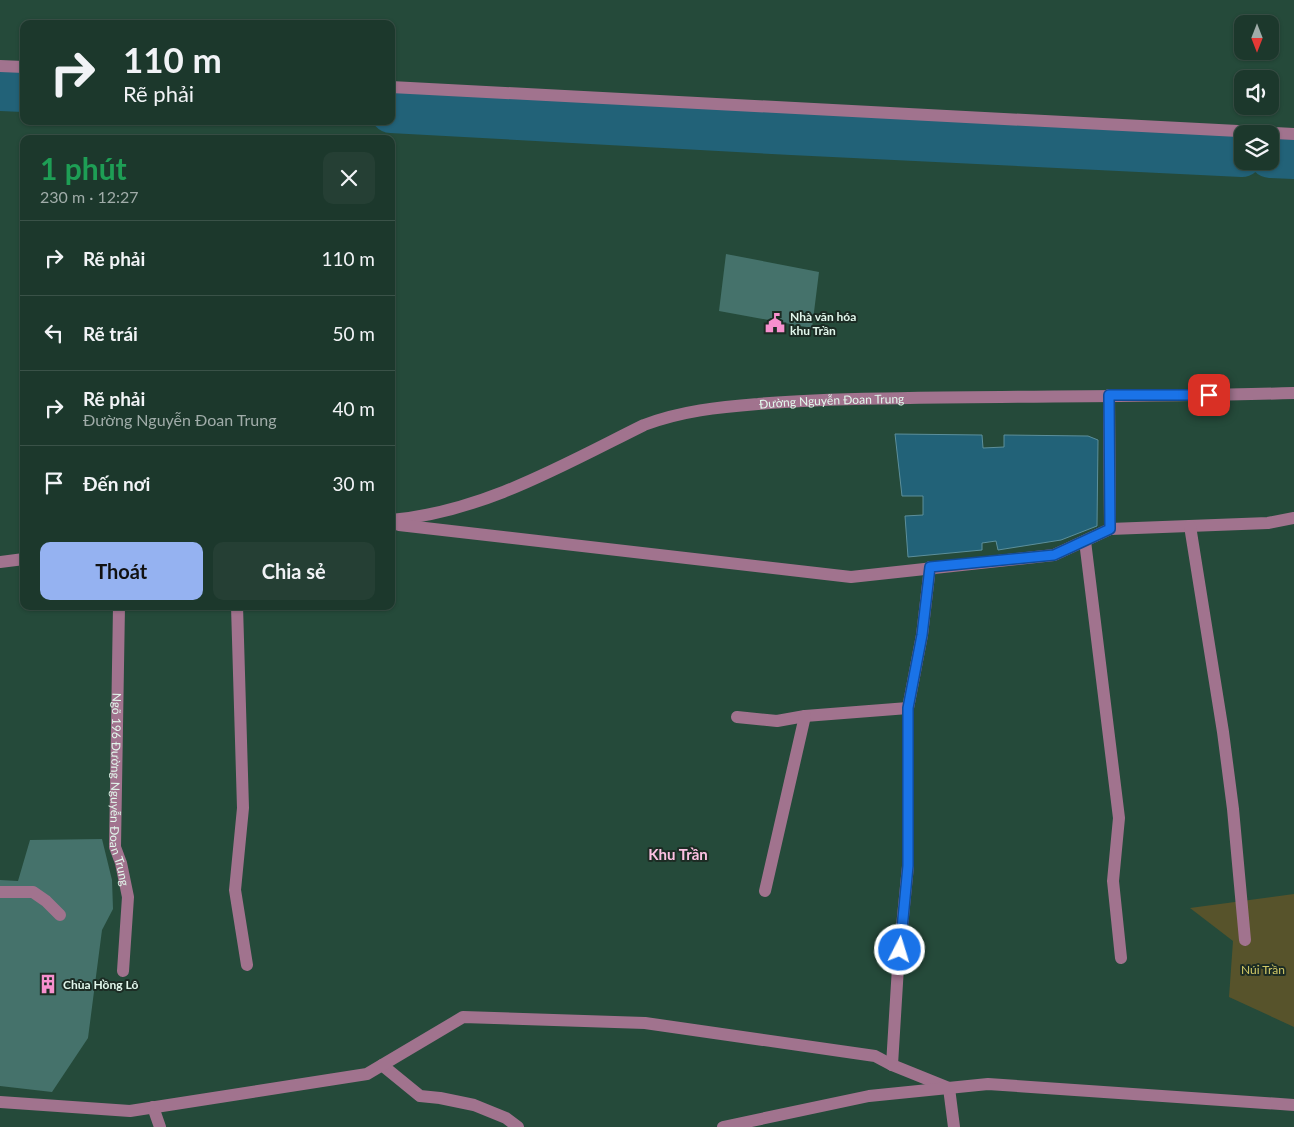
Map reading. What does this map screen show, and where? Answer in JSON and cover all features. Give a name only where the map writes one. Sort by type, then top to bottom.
[{"type":"street","points":[[0,66],[20,67]]},
{"type":"street","points":[[395,87],[1294,134]]},
{"type":"street","name":"Đường Nguyễn Đoan Trung","points":[[395,521],[422,517],[497,496],[644,425],[664,417],[688,411],[810,400],[1294,393]]},
{"type":"street","points":[[1109,395],[1110,529]]},
{"type":"street","points":[[395,522],[851,577],[1054,555],[1110,529],[1268,523],[1294,518]]},
{"type":"street","points":[[1190,526],[1224,742],[1233,809],[1246,940]]},
{"type":"street","points":[[1085,541],[1118,818],[1113,881],[1121,958]]},
{"type":"street","points":[[0,562],[20,560]]},
{"type":"street","points":[[892,1065],[898,966],[908,866],[908,708],[922,635],[930,567]]},
{"type":"street","name":"Ngõ 196 Đường Nguyễn Đoan Trung","points":[[119,610],[115,847],[121,863],[128,897],[123,971]]},
{"type":"street","points":[[237,610],[243,808],[235,890],[247,965]]},
{"type":"street","points":[[737,717],[777,721],[805,716],[908,708]]},
{"type":"street","points":[[765,891],[805,716]]},
{"type":"street","points":[[0,892],[33,892],[60,914]]},
{"type":"street","points":[[0,1102],[130,1111],[367,1074],[463,1017],[645,1023],[875,1056],[892,1065],[949,1088]]},
{"type":"street","points":[[382,1065],[420,1096],[474,1105],[506,1118],[518,1127]]},
{"type":"street","points":[[723,1127],[745,1125],[869,1096],[988,1084],[1294,1105]]},
{"type":"street","points":[[949,1088],[954,1127]]},
{"type":"street","points":[[153,1107],[160,1127]]},
{"type":"green space","name":"Núi Trần","points":[[1294,894],[1294,1027],[1229,997],[1233,941],[1190,908]]},
{"type":"water","points":[[895,434],[982,435],[983,448],[1004,447],[1004,435],[1088,436],[1098,440],[1097,526],[1061,540],[998,550],[996,541],[982,543],[982,550],[908,557],[905,516],[923,515],[923,496],[902,496]]},
{"type":"building","points":[[726,254],[819,272],[812,328],[719,311]]},
{"type":"building","name":"Chùa Hồng Lô","points":[[102,839],[112,880],[113,909],[102,930],[88,1038],[52,1092],[0,1086],[0,880],[18,881],[30,840]]},
{"type":"waterway","points":[[0,90],[20,91]]},
{"type":"waterway","points":[[395,112],[1234,156]]},
{"type":"waterway","points":[[1279,157],[1294,158]]},
{"type":"place","name":"Nhà văn hóa khu Trần","points":[[775,323]]},
{"type":"place","name":"Chùa Hồng Lô","points":[[48,984]]},
{"type":"district","name":"Khu Trần","points":[[678,854]]},
{"type":"route","points":[[900,950],[908,866],[908,708],[922,635],[930,567],[1054,555],[1110,529],[1109,395],[1209,395]]}]
